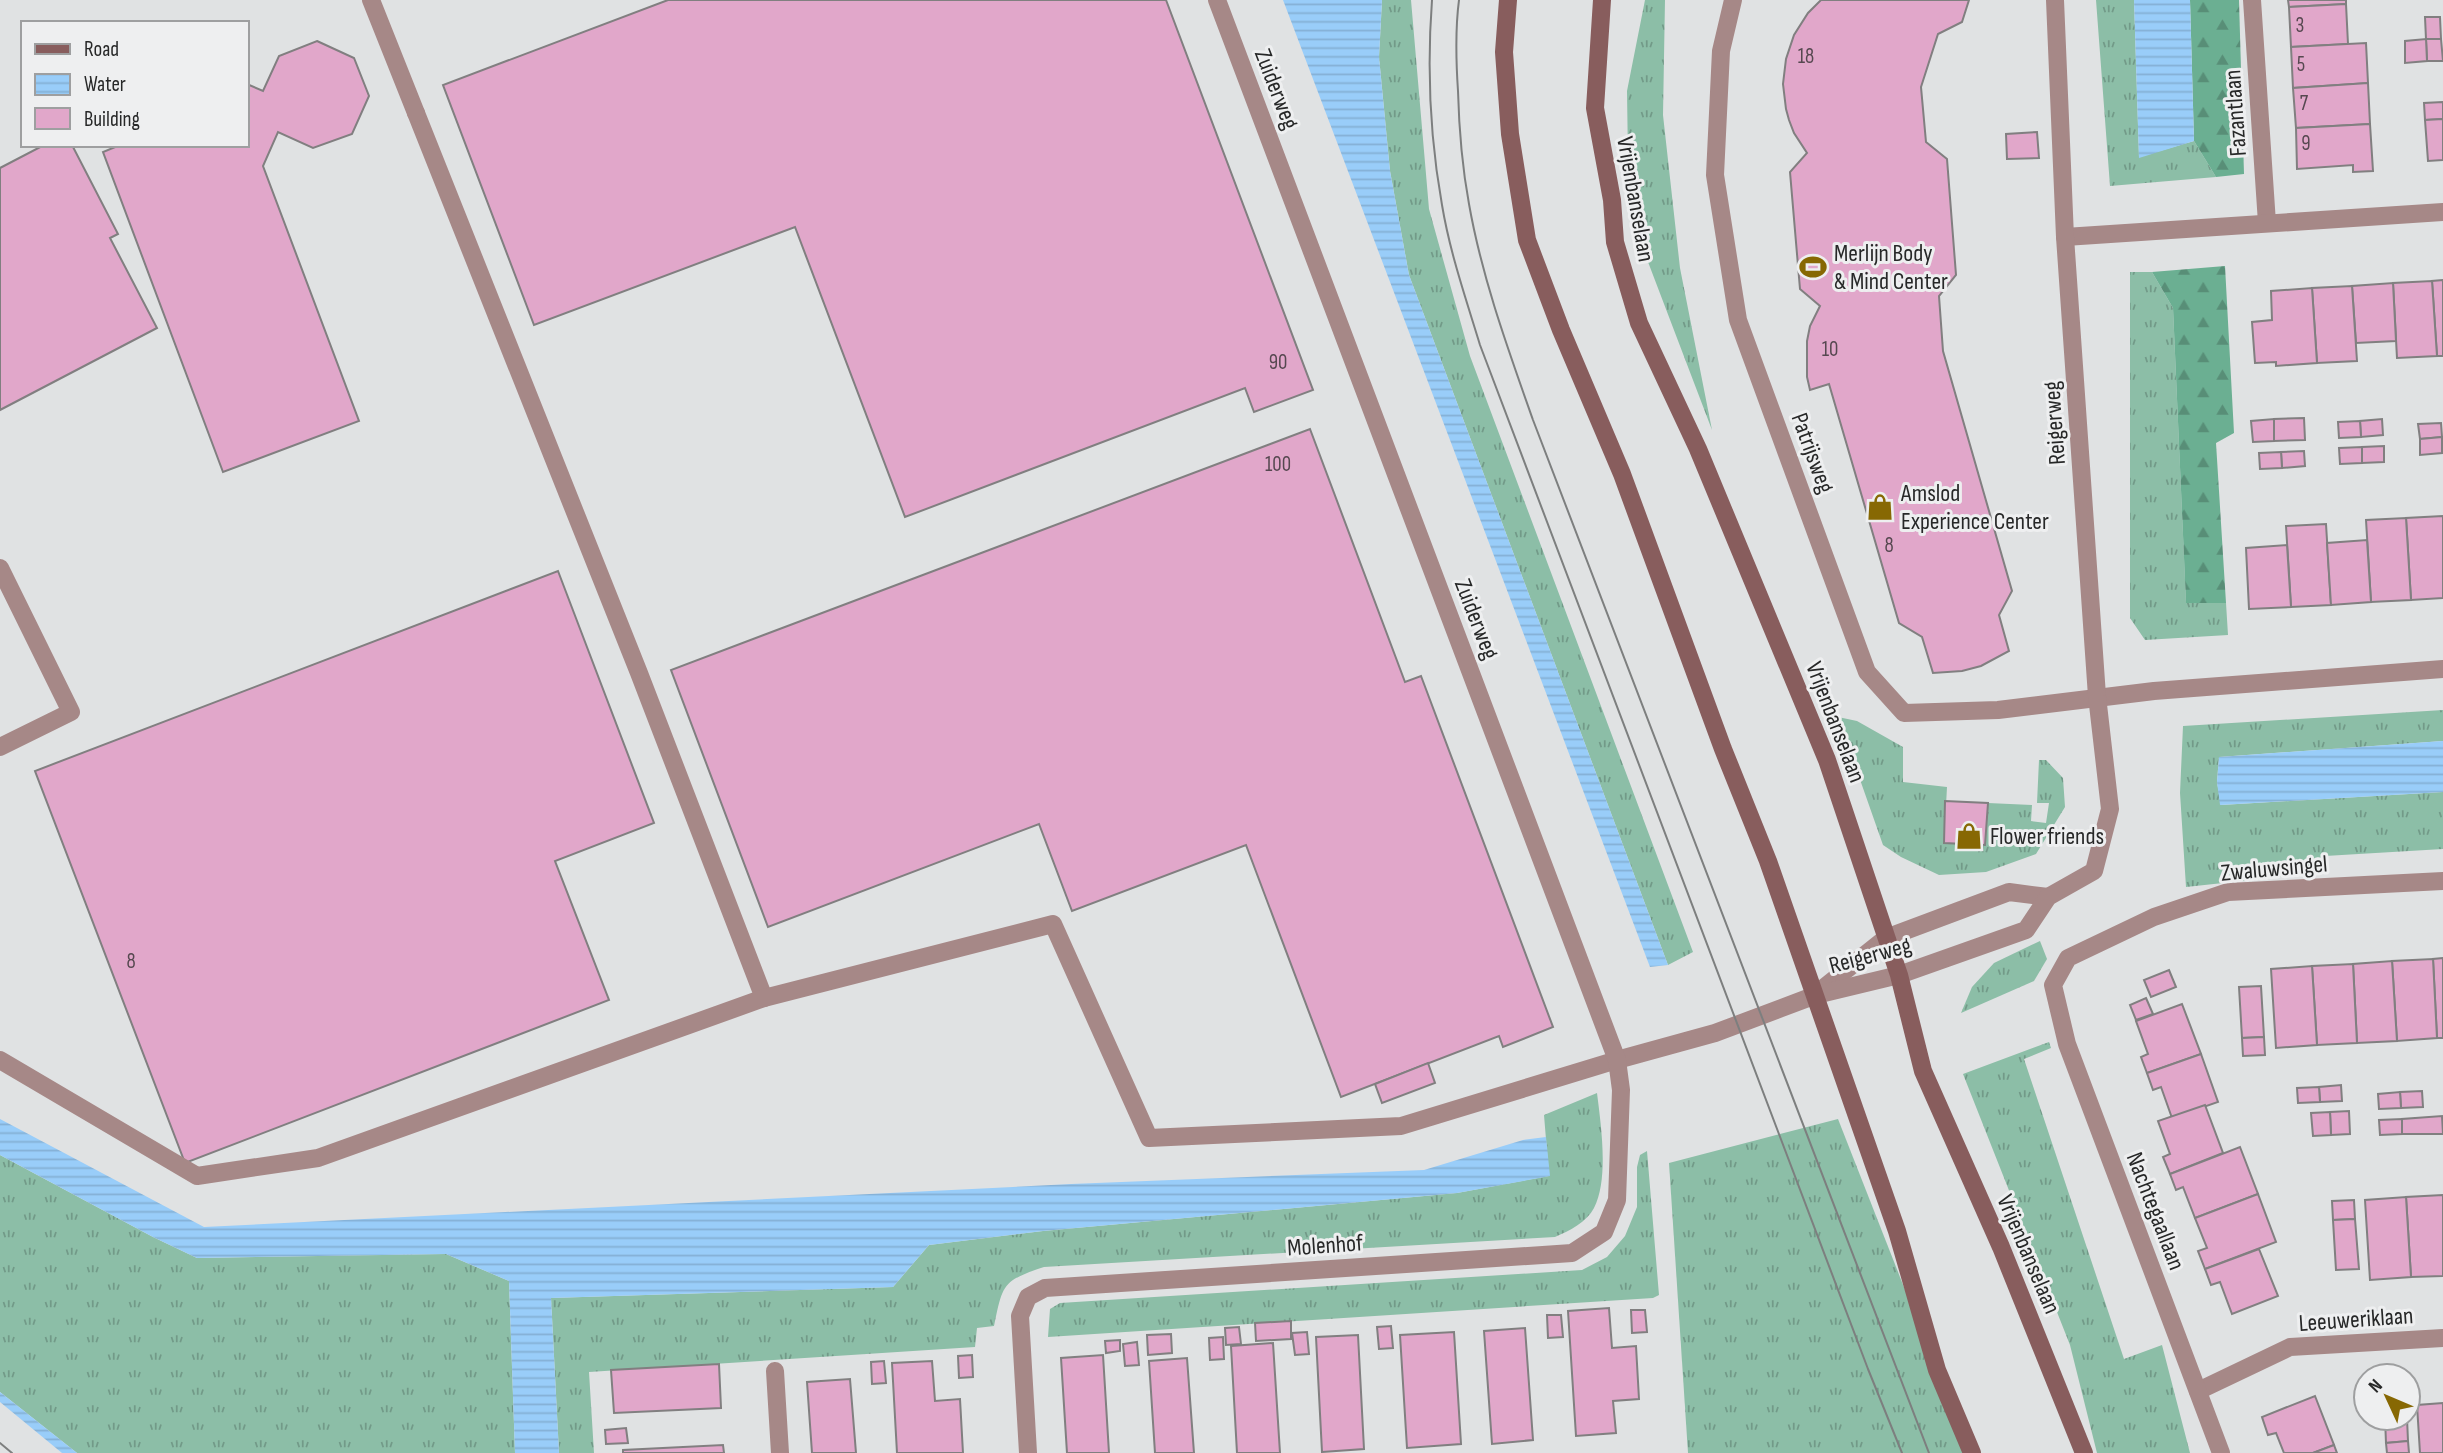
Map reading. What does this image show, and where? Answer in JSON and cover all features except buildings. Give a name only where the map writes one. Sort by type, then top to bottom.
[{"type":"main road","points":[[1508,0],[1504,52],[1510,134],[1527,240],[1561,330],[1622,474],[1723,749],[1769,861],[1897,1231],[1937,1370],[1972,1453]]},
{"type":"main road","name":"Vrijenbanselaan","points":[[1602,0],[1595,108],[1612,200],[1615,242],[1639,323],[1698,449],[1827,761],[1899,975],[1923,1071],[2001,1247],[2084,1453]]},
{"type":"street","points":[[371,0],[639,673],[764,998]]},
{"type":"street","name":"Zuiderweg","points":[[1217,0],[1617,1060]]},
{"type":"street","name":"Patrijsweg","points":[[1733,0],[1721,51],[1715,174],[1738,320],[1867,672],[1904,713],[1998,710],[2097,696]]},
{"type":"street","name":"Reigerweg","points":[[1816,995],[1899,975],[2026,929],[2049,897],[2094,871],[2110,809],[2097,696],[2065,237],[2055,0]]},
{"type":"street","name":"Fazantlaan","points":[[2252,0],[2267,223]]},
{"type":"street","points":[[2065,237],[2443,212]]},
{"type":"street","points":[[0,568],[71,712],[0,747]]},
{"type":"street","points":[[2097,696],[2443,669]]},
{"type":"street","name":"Zwaluwsingel","points":[[2053,985],[2068,958],[2154,918],[2228,892],[2443,881]]},
{"type":"street","name":"Reigerweg","points":[[1816,995],[1886,938],[2008,892],[2049,897]]},
{"type":"street","points":[[0,1060],[197,1176],[318,1158],[764,998],[1053,924],[1149,1138],[1401,1126],[1617,1060],[1715,1034],[1816,995]]},
{"type":"street","name":"Nachtegaallaan","points":[[2053,985],[2067,1044],[2221,1453]]},
{"type":"street","name":"Molenhof","points":[[1028,1453],[1020,1316],[1028,1297],[1045,1288],[1572,1253],[1604,1233],[1617,1200],[1619,1176],[1621,1090],[1617,1060]]},
{"type":"street","name":"Leeuweriklaan","points":[[2198,1391],[2290,1348],[2443,1338]]},
{"type":"street","points":[[775,1371],[780,1453]]},
{"type":"green space","points":[[1382,0],[1411,0],[1429,209],[1470,356],[1693,952],[1668,965],[1409,275],[1390,171],[1379,57]]},
{"type":"green space","points":[[1645,0],[1665,0],[1663,115],[1680,268],[1712,430],[1637,233],[1628,161],[1627,91]]},
{"type":"green space","points":[[2096,0],[2134,0],[2139,157],[2194,141],[2216,177],[2110,186]]},
{"type":"green space","points":[[2190,0],[2239,0],[2244,174],[2216,177],[2194,141]]},
{"type":"green space","points":[[2225,266],[2234,433],[2216,443],[2226,603],[2186,603],[2173,308],[2152,272]]},
{"type":"green space","points":[[2130,272],[2152,272],[2173,308],[2186,602],[2226,603],[2228,635],[2145,640],[2130,618]]},
{"type":"green space","points":[[2443,710],[2443,741],[2219,757],[2217,782],[2221,805],[2443,792],[2443,849],[2325,856],[2326,872],[2186,887],[2180,793],[2183,726]]},
{"type":"green space","points":[[1838,717],[1857,721],[1903,747],[1903,782],[1947,787],[1944,843],[1985,845],[1988,803],[2032,805],[2031,821],[2046,823],[2049,803],[2037,803],[2039,760],[2046,760],[2063,778],[2065,807],[2036,854],[1986,872],[1939,875],[1883,845]]},
{"type":"green space","points":[[2040,941],[2047,959],[2034,981],[1961,1013],[1972,987],[1994,963]]},
{"type":"green space","points":[[2049,1042],[2051,1048],[2024,1059],[2124,1359],[2162,1345],[2190,1453],[2097,1453],[2070,1345],[1963,1074]]},
{"type":"green space","points":[[1597,1093],[1603,1152],[1599,1196],[1587,1218],[1555,1237],[1044,1267],[1020,1276],[1007,1286],[994,1326],[977,1328],[975,1347],[589,1372],[594,1453],[559,1453],[551,1298],[893,1287],[929,1245],[1043,1231],[1457,1193],[1549,1176],[1544,1115]]},
{"type":"green space","points":[[1838,1119],[1969,1453],[1688,1453],[1669,1163]]},
{"type":"green space","points":[[1647,1151],[1659,1295],[1653,1298],[1048,1337],[1050,1309],[1060,1303],[1582,1270],[1607,1257],[1625,1236],[1637,1207],[1637,1167],[1640,1155]]},
{"type":"green space","points":[[0,1155],[197,1258],[446,1254],[509,1281],[515,1453],[77,1453],[0,1392]]},
{"type":"water","points":[[1283,0],[1382,0],[1379,57],[1390,171],[1409,275],[1668,965],[1650,967]]},
{"type":"water","points":[[2134,0],[2190,0],[2194,141],[2139,158]]},
{"type":"water","points":[[2443,741],[2443,792],[2220,805],[2217,782],[2219,757]]},
{"type":"water","points":[[0,1119],[204,1227],[1071,1184],[1424,1170],[1523,1140],[1546,1137],[1550,1176],[1457,1193],[1043,1231],[929,1245],[893,1287],[551,1298],[559,1453],[515,1453],[509,1281],[446,1254],[197,1258],[0,1155]]},
{"type":"water","points":[[0,1392],[77,1453],[62,1453],[0,1402]]},
{"type":"tram line","points":[[1432,0],[1431,102],[1438,180],[1449,241],[1480,345],[1902,1453]]},
{"type":"tram line","points":[[1459,0],[1456,57],[1463,162],[1474,232],[1496,313],[1533,420],[1929,1453]]},
{"type":"tram line","points":[[0,1443],[12,1453]]},
{"type":"place","name":"Merlijn Body & Mind Center","points":[[1813,267]]},
{"type":"place","name":"Amslod Experience Center","points":[[1880,507]]},
{"type":"place","name":"Flower friends","points":[[1969,836]]}]
